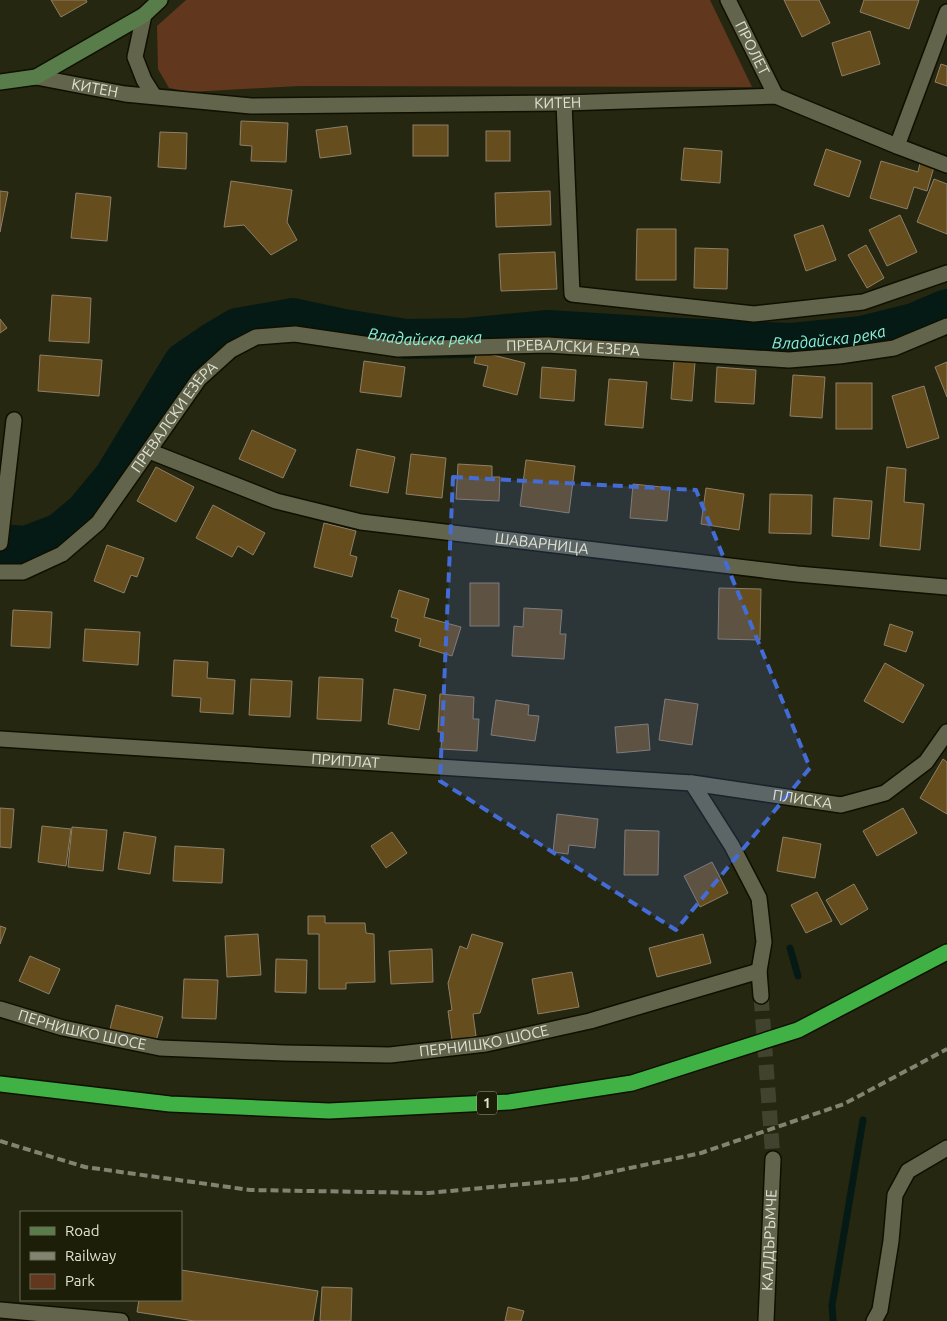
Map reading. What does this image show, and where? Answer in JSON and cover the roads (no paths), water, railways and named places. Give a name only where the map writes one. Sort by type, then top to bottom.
[{"type":"highway","name":"1","points":[[0,1084],[170,1104],[329,1111],[509,1102],[632,1083],[798,1030],[947,952]]},
{"type":"street","points":[[0,82],[36,77],[144,15],[160,0]]},
{"type":"street","name":"ПРОЛЕТ","points":[[728,0],[776,96]]},
{"type":"street","points":[[897,146],[947,12]]},
{"type":"street","points":[[144,15],[135,57],[144,80],[154,96]]},
{"type":"street","name":"КИТЕН","points":[[36,77],[125,94],[251,106],[564,104],[776,96],[947,165]]},
{"type":"street","points":[[564,104],[572,294],[754,314],[863,302],[947,273]]},
{"type":"street","name":"ПРЕВАЛСКИ ЕЗЕРА","points":[[0,572],[23,572],[62,554],[98,523],[199,379],[230,350],[256,336],[295,334],[398,348],[547,345],[789,360],[839,356],[894,348],[947,326]]},
{"type":"street","points":[[0,543],[14,420]]},
{"type":"street","name":"ШАВАРНИЦА","points":[[149,451],[276,501],[361,522],[797,574],[947,587]]},
{"type":"street","name":"ПЛИСКА","points":[[692,783],[841,805],[885,793],[926,762],[947,732]]},
{"type":"street","name":"ПРИПЛАТ","points":[[0,739],[692,783]]},
{"type":"street","points":[[692,783],[732,846],[759,898],[764,942],[759,971],[761,996]]},
{"type":"street","name":"ПЕРНИШКО ШОСЕ","points":[[0,1009],[63,1028],[160,1048],[390,1055],[486,1044],[590,1021],[759,971]]},
{"type":"street","points":[[874,1321],[880,1310],[891,1241],[895,1195],[908,1171],[947,1148]]},
{"type":"street","name":"КАЛДЪРЪМЧЕ","points":[[766,1321],[773,1159]]},
{"type":"street","points":[[0,1310],[120,1321]]},
{"type":"waterway","name":"Владайска река","points":[[0,544],[26,546],[60,533],[85,512],[114,477],[184,362],[237,328],[293,318],[406,339],[466,338],[548,330],[791,343],[862,336],[914,323],[947,309]]},
{"type":"waterway","points":[[790,948],[798,976]]},
{"type":"waterway","points":[[833,1321],[832,1305],[863,1120]]},
{"type":"tunnel","points":[[761,996],[773,1159]]},
{"type":"railway","points":[[0,1141],[85,1167],[250,1190],[428,1193],[578,1179],[701,1153],[844,1104],[947,1049]]}]
